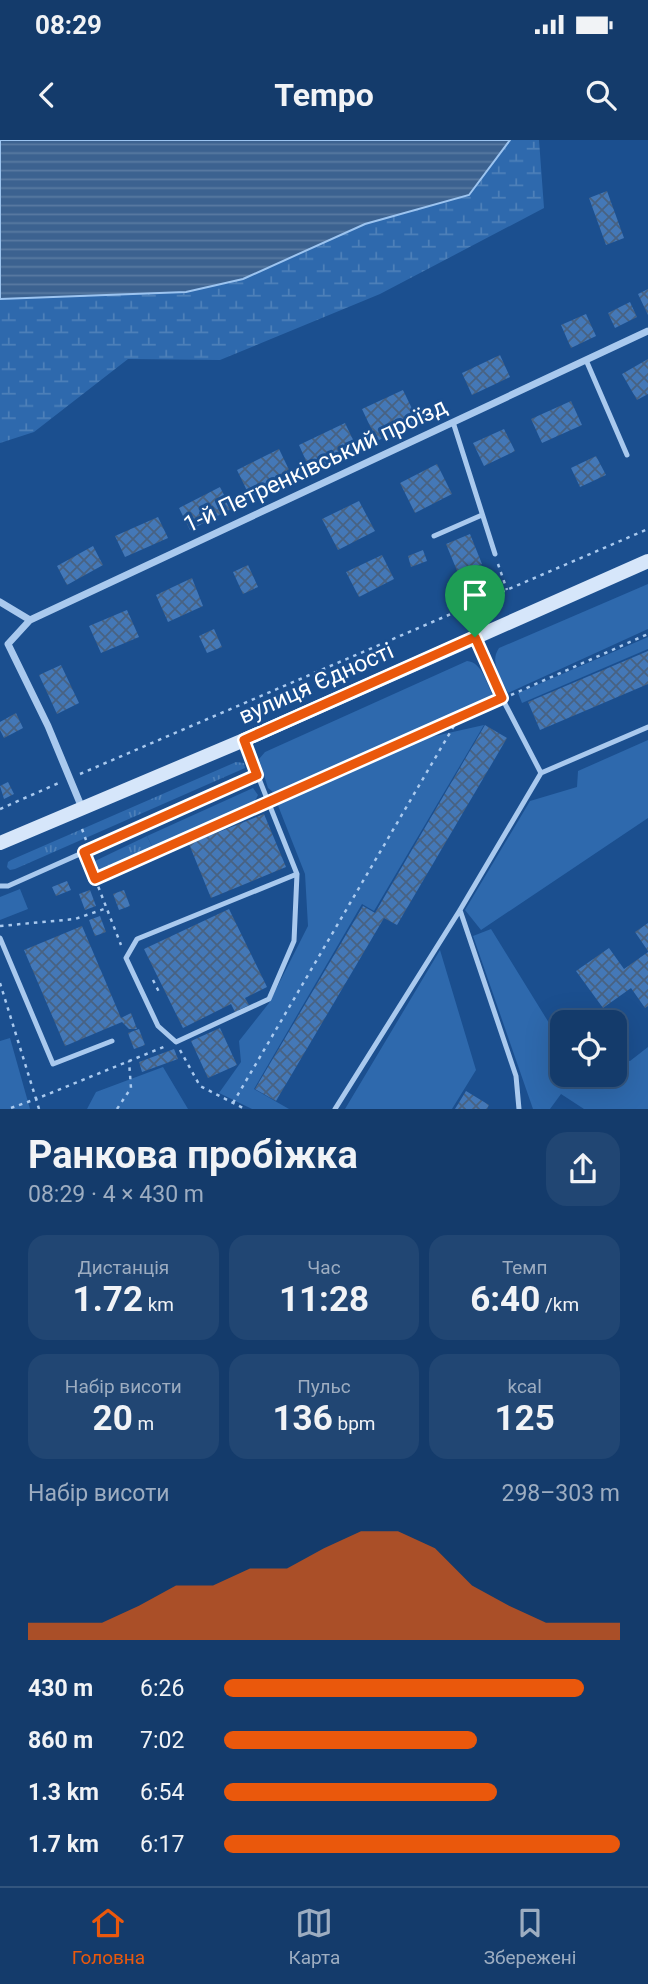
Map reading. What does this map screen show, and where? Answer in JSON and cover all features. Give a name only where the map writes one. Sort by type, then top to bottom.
[{"type":"street","name":"1-й Петренківський проїзд","points":[[30,620],[648,331]]},
{"type":"street","name":"вулиця Єдності","points":[[0,843],[244,740],[648,561]]},
{"type":"street","points":[[0,601],[30,620],[8,644],[82,808]]},
{"type":"lane","points":[[586,360],[627,455]]},
{"type":"lane","points":[[453,422],[495,554]]},
{"type":"lane","points":[[434,536],[482,515]]},
{"type":"lane","points":[[475,637],[502,698],[541,773]]},
{"type":"lane","points":[[335,1109],[541,773],[648,727]]},
{"type":"lane","points":[[244,740],[297,874],[294,941],[269,999],[176,1042],[158,1026],[126,958],[137,939],[297,874]]},
{"type":"lane","points":[[0,886],[8,886],[257,775]]},
{"type":"lane","points":[[460,909],[516,1076],[519,1109]]},
{"type":"lane","points":[[0,938],[53,1064],[112,1041]]},
{"type":"path","points":[[0,809],[648,529]]},
{"type":"path","points":[[495,554],[507,590]]},
{"type":"path","points":[[95,879],[648,634]]},
{"type":"path","points":[[233,1103],[458,718]]},
{"type":"path","points":[[84,852],[117,934]]},
{"type":"path","points":[[0,926],[75,919],[107,908]]},
{"type":"path","points":[[153,980],[159,992]]},
{"type":"path","points":[[0,983],[39,1109]]},
{"type":"path","points":[[8,1109],[176,1042]]},
{"type":"path","points":[[117,1109],[131,1088],[129,1061]]},
{"type":"path","points":[[185,1063],[200,1086],[245,1109]]},
{"type":"green space","points":[[510,140],[539,140],[544,208],[380,294],[220,360],[128,359],[34,432],[0,443],[0,299],[186,292],[365,224],[469,195]]},
{"type":"green space","points":[[648,584],[648,629],[508,693],[499,676],[495,659],[499,648]]},
{"type":"green space","points":[[648,637],[648,649],[522,703],[518,693]]},
{"type":"green space","points":[[467,661],[480,669],[493,696],[281,791],[274,793],[268,788],[259,759],[265,752]]},
{"type":"green space","points":[[484,725],[374,911],[362,904],[254,1089],[289,1109],[252,1109],[219,1093],[241,1062],[239,1041],[269,1003],[308,926],[305,874],[277,803],[408,742]]},
{"type":"green space","points":[[648,740],[648,818],[481,930],[465,910],[530,801],[577,787],[578,771]]},
{"type":"green space","points":[[236,762],[244,763],[245,768],[15,869],[10,870],[7,867],[11,860]]},
{"type":"green space","points":[[253,788],[258,795],[255,801],[153,848],[147,836]]},
{"type":"green space","points":[[147,836],[153,848],[100,872],[95,861]]},
{"type":"green space","points":[[20,889],[28,909],[0,920],[0,897]]},
{"type":"green space","points":[[491,929],[550,1025],[550,1087],[627,1087],[627,1060],[630,1061],[648,1047],[648,1109],[584,1109],[561,1094],[550,1109],[533,1109],[473,936]]},
{"type":"green space","points":[[440,950],[476,1070],[452,1109],[345,1109]]},
{"type":"green space","points":[[10,1038],[30,1109],[0,1109],[0,1041]]},
{"type":"green space","points":[[163,1067],[188,1109],[87,1109],[96,1092]]},
{"type":"shaded area","points":[[0,140],[510,140],[469,195],[365,224],[243,279],[186,292],[0,299]]},
{"type":"building","points":[[607,191],[624,238],[606,245],[589,198]]},
{"type":"building","points":[[648,289],[648,315],[638,294]]},
{"type":"building","points":[[630,302],[637,317],[615,328],[608,313]]},
{"type":"building","points":[[586,314],[596,336],[571,348],[561,325]]},
{"type":"building","points":[[500,355],[510,377],[472,395],[462,373]]},
{"type":"building","points":[[648,359],[648,394],[637,400],[622,374]]},
{"type":"building","points":[[403,390],[418,421],[377,441],[362,409]]},
{"type":"building","points":[[571,401],[582,425],[542,443],[531,419]]},
{"type":"building","points":[[345,423],[358,450],[311,472],[299,445]]},
{"type":"building","points":[[504,429],[515,451],[484,466],[473,443]]},
{"type":"building","points":[[279,449],[292,476],[250,497],[237,470]]},
{"type":"building","points":[[596,456],[606,475],[580,487],[571,468]]},
{"type":"building","points":[[437,464],[452,494],[415,513],[400,483]]},
{"type":"building","points":[[220,487],[231,509],[190,530],[179,508]]},
{"type":"building","points":[[359,501],[375,531],[338,550],[322,519]]},
{"type":"building","points":[[158,517],[168,538],[125,557],[115,536]]},
{"type":"building","points":[[470,534],[482,564],[458,573],[446,544]]},
{"type":"building","points":[[93,546],[103,565],[67,585],[57,566]]},
{"type":"building","points":[[423,550],[427,561],[411,567],[408,556]]},
{"type":"building","points":[[382,555],[394,579],[359,597],[346,572]]},
{"type":"building","points":[[248,565],[258,587],[243,594],[233,572]]},
{"type":"building","points":[[192,578],[203,606],[168,622],[156,595]]},
{"type":"building","points":[[127,610],[139,637],[101,653],[89,626]]},
{"type":"building","points":[[214,629],[222,647],[207,653],[199,636]]},
{"type":"building","points":[[648,651],[648,684],[540,730],[528,702]]},
{"type":"building","points":[[61,665],[79,703],[57,714],[39,675]]},
{"type":"building","points":[[16,713],[23,728],[4,738],[0,722]]},
{"type":"building","points":[[485,725],[507,738],[397,925],[384,918],[276,1101],[255,1089],[363,906],[375,913]]},
{"type":"building","points":[[8,782],[14,794],[4,799],[0,786]]},
{"type":"building","points":[[264,814],[286,867],[211,898],[189,844]]},
{"type":"building","points":[[67,881],[71,890],[56,896],[52,887]]},
{"type":"building","points":[[90,890],[96,906],[85,910],[79,894]]},
{"type":"building","points":[[124,890],[130,906],[119,910],[113,894]]},
{"type":"building","points":[[229,909],[267,987],[245,998],[249,1005],[235,1012],[231,1004],[183,1028],[144,949]]},
{"type":"building","points":[[100,916],[106,932],[95,936],[89,920]]},
{"type":"building","points":[[648,923],[648,951],[635,932]]},
{"type":"building","points":[[82,926],[121,1018],[131,1013],[137,1029],[129,1029],[122,1022],[65,1046],[24,950]]},
{"type":"building","points":[[609,948],[624,969],[648,952],[648,1006],[645,1008],[631,988],[603,1008],[576,971]]},
{"type":"building","points":[[220,1028],[237,1065],[208,1078],[191,1041]]},
{"type":"building","points":[[139,1029],[145,1045],[134,1049],[128,1033]]},
{"type":"building","points":[[174,1049],[178,1059],[142,1072],[139,1062]]},
{"type":"building","points":[[466,1091],[489,1105],[487,1109],[455,1109]]},
{"type":"route","points":[[475,637],[502,698],[95,879],[84,852],[257,775],[244,740],[475,637]]}]
